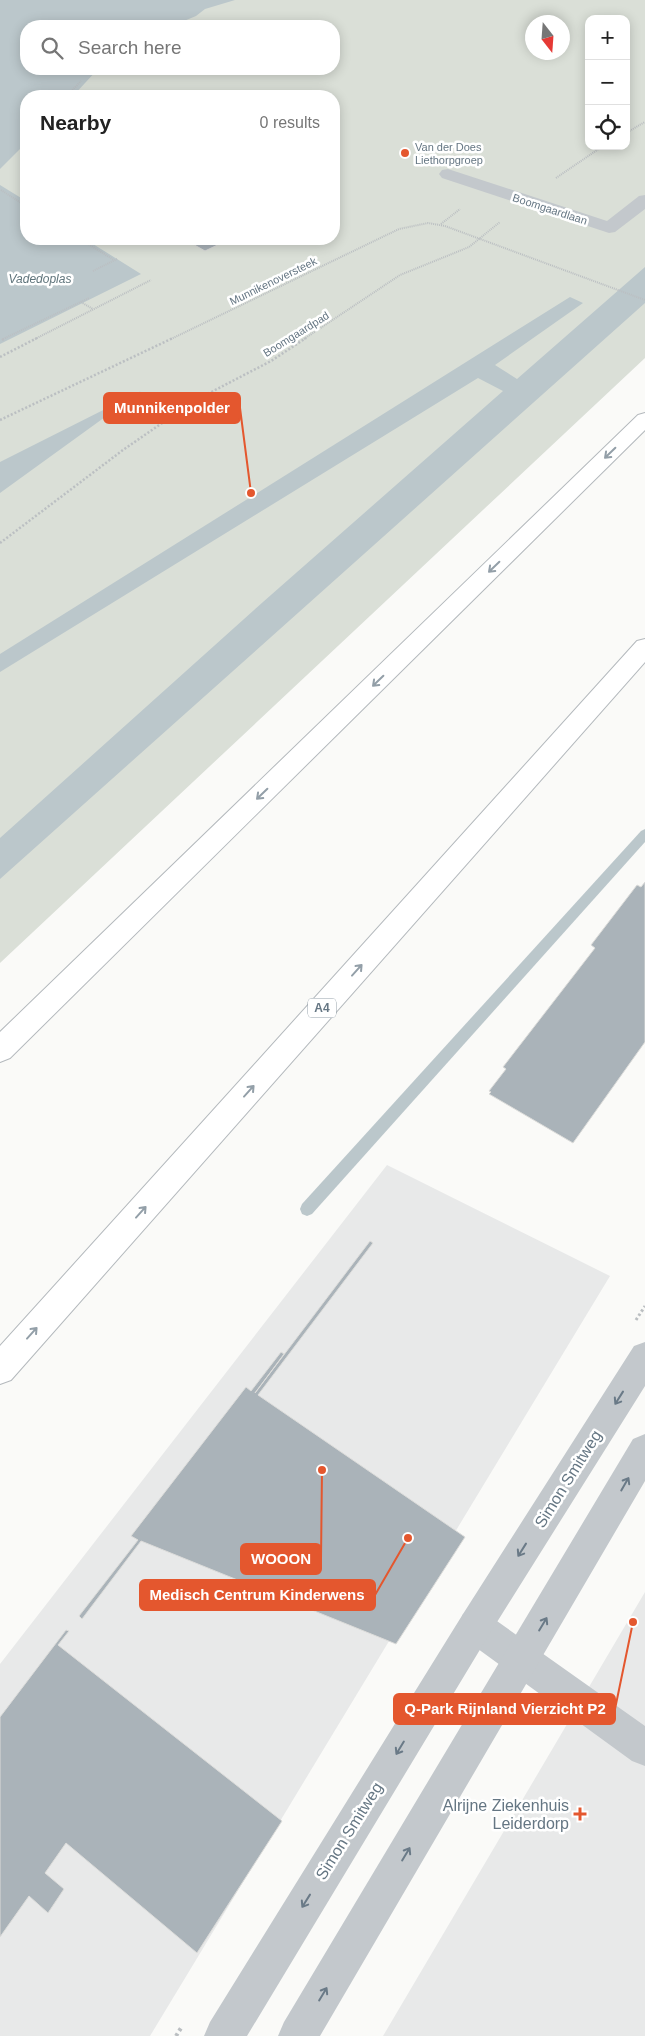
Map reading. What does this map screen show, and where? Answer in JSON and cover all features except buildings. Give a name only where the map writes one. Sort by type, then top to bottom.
[{"type":"highway","points":[[0,1050],[645,419]]},
{"type":"highway","name":"A4","points":[[0,1370],[645,647]]},
{"type":"street","name":"Boomgaardlaan","points":[[448,174],[609,228],[645,200]]},
{"type":"street","name":"Simon Smitweg","points":[[224,2036],[475,1626],[645,1357]]},
{"type":"street","points":[[298,2036],[645,1450]]},
{"type":"street","points":[[475,1626],[645,1748]]},
{"type":"path","points":[[73,90],[81,81]]},
{"type":"path","points":[[630,131],[645,122]]},
{"type":"path","name":"Boomgaardpad","points":[[0,543],[123,450],[194,401],[271,361],[400,275],[469,247],[526,201],[597,150]]},
{"type":"path","points":[[0,191],[6,188]]},
{"type":"path","points":[[0,191],[20,203]]},
{"type":"path","points":[[441,224],[449,218]]},
{"type":"path","name":"Munnikenoversteek","points":[[0,420],[281,287],[399,228],[416,224],[441,224],[645,300]]},
{"type":"path","points":[[91,245],[116,259],[92,271]]},
{"type":"path","points":[[0,357],[151,280]]},
{"type":"path","points":[[2,340],[89,298]]},
{"type":"path","points":[[81,302],[94,309]]},
{"type":"shaded area","points":[[0,0],[645,0],[645,358],[0,963]]},
{"type":"shaded area","points":[[387,1165],[610,1276],[150,2036],[0,2036],[0,1664]]},
{"type":"shaded area","name":"Alrijne Ziekenhuis Leiderdorp","points":[[645,1592],[645,2036],[383,2036]]},
{"type":"water","points":[[0,0],[235,0],[205,9],[186,20],[20,20],[20,75],[92,75],[79,90],[20,90],[20,149],[0,169]]},
{"type":"water","name":"Vadedoplas","points":[[0,185],[20,197],[20,245],[95,245],[141,274],[0,344]]},
{"type":"water","points":[[645,267],[645,303],[0,879],[0,838],[263,602],[503,391],[478,378],[0,672],[0,654],[570,297],[583,303],[495,365],[517,379]]},
{"type":"water","points":[[141,391],[0,493],[0,462]]},
{"type":"waterway","points":[[307,1209],[645,834]]},
{"type":"place","name":"Van der Does Liethorpgroep","points":[[405,153]]},
{"type":"place","name":"Munnikenpolder","points":[[251,493]]},
{"type":"place","name":"WOOON","points":[[322,1470]]},
{"type":"place","name":"Medisch Centrum Kinderwens","points":[[408,1538]]},
{"type":"place","name":"Q-Park Rijnland Vierzicht P2","points":[[633,1622]]},
{"type":"place","name":"Alrijne Ziekenhuis Leiderdorp","points":[[580,1814]]}]
